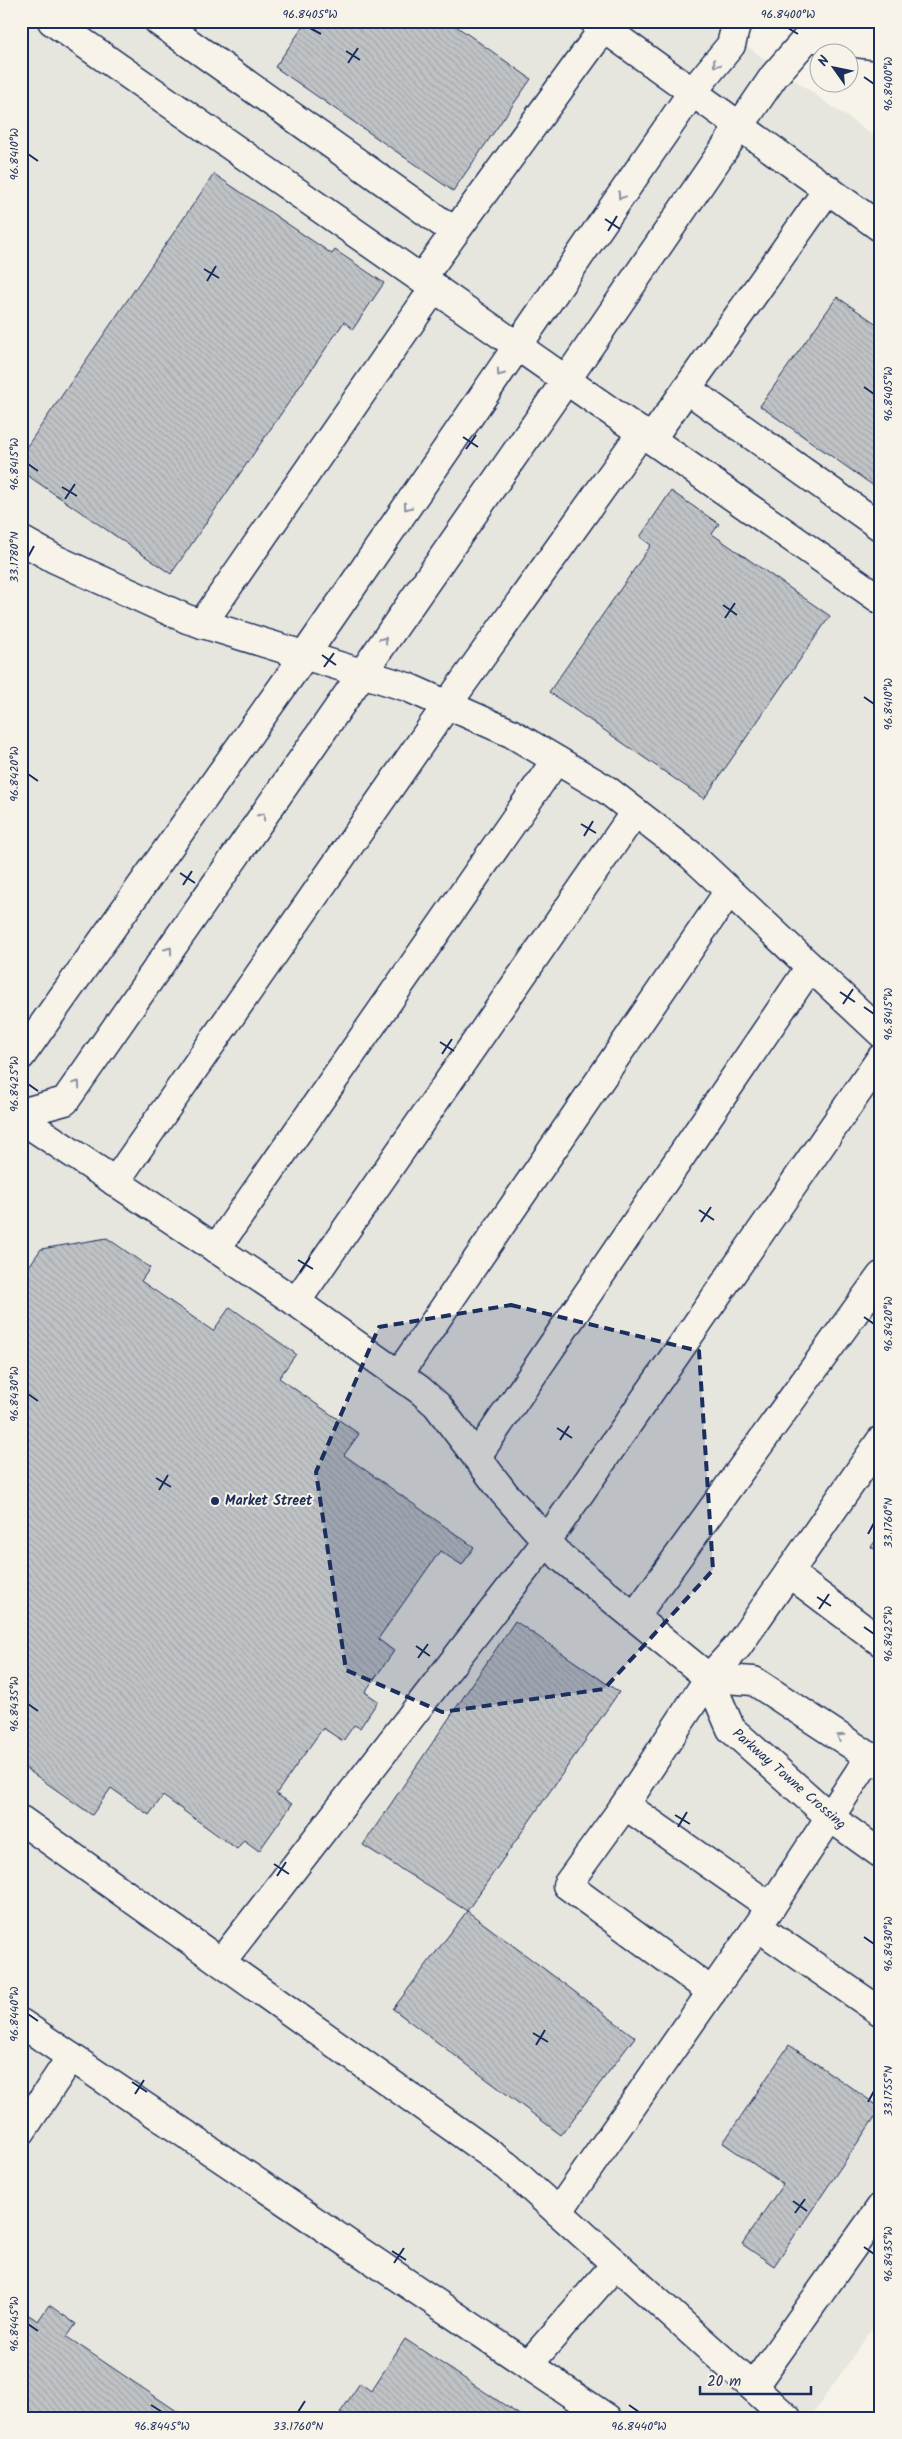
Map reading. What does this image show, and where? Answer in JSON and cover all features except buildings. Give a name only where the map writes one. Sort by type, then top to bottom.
[{"type":"main road","points":[[158,21],[455,232]]},
{"type":"main road","points":[[21,1056],[305,655],[693,91],[732,45],[737,21]]},
{"type":"main road","points":[[846,21],[881,46]]},
{"type":"main road","points":[[66,25],[881,600]]},
{"type":"main road","points":[[202,624],[428,282],[455,232],[599,25],[881,228]]},
{"type":"main road","points":[[21,1113],[65,1101],[360,673],[567,379],[774,76],[808,37],[881,46]]},
{"type":"main road","points":[[115,1182],[447,705],[647,435],[687,389],[828,190]]},
{"type":"main road","points":[[687,389],[881,527]]},
{"type":"main road","points":[[21,540],[56,559],[187,619],[407,687],[511,733],[607,790],[692,855],[881,1032]]},
{"type":"main road","points":[[216,1249],[556,760]]},
{"type":"main road","points":[[296,1302],[635,812]]},
{"type":"main road","points":[[399,1374],[729,891]]},
{"type":"main road","points":[[477,1456],[810,967]]},
{"type":"main road","points":[[221,1962],[546,1542],[881,1058]]},
{"type":"main road","points":[[21,1119],[296,1302],[399,1374],[437,1405],[504,1493],[562,1558],[709,1678],[754,1681],[876,1760],[831,1818],[558,2212]]},
{"type":"main road","points":[[635,1616],[881,1276]]},
{"type":"main road","points":[[712,1992],[568,1885],[625,1805],[709,1678],[738,1646],[881,1440]]},
{"type":"main road","points":[[789,1573],[881,1642]]},
{"type":"main road","name":"Parkway Towne Crossing","points":[[709,1678],[731,1729],[831,1818],[881,1854]]},
{"type":"main road","points":[[625,1805],[881,2012]]},
{"type":"main road","points":[[21,1820],[507,2166],[787,2418]]},
{"type":"main road","points":[[21,2023],[607,2418]]},
{"type":"main road","points":[[21,2132],[71,2057]]},
{"type":"main road","points":[[753,2387],[881,2207]]},
{"type":"main road","points":[[528,2365],[616,2264]]},
{"type":"highlighted area","points":[[511,1305],[699,1351],[713,1570],[604,1689],[442,1712],[346,1670],[316,1472],[379,1327]]},
{"type":"shaded area","points":[[21,21],[711,21],[881,141],[881,2316],[810,2418],[21,2418]]},
{"type":"place","name":"Market Street","points":[[215,1501]]}]
